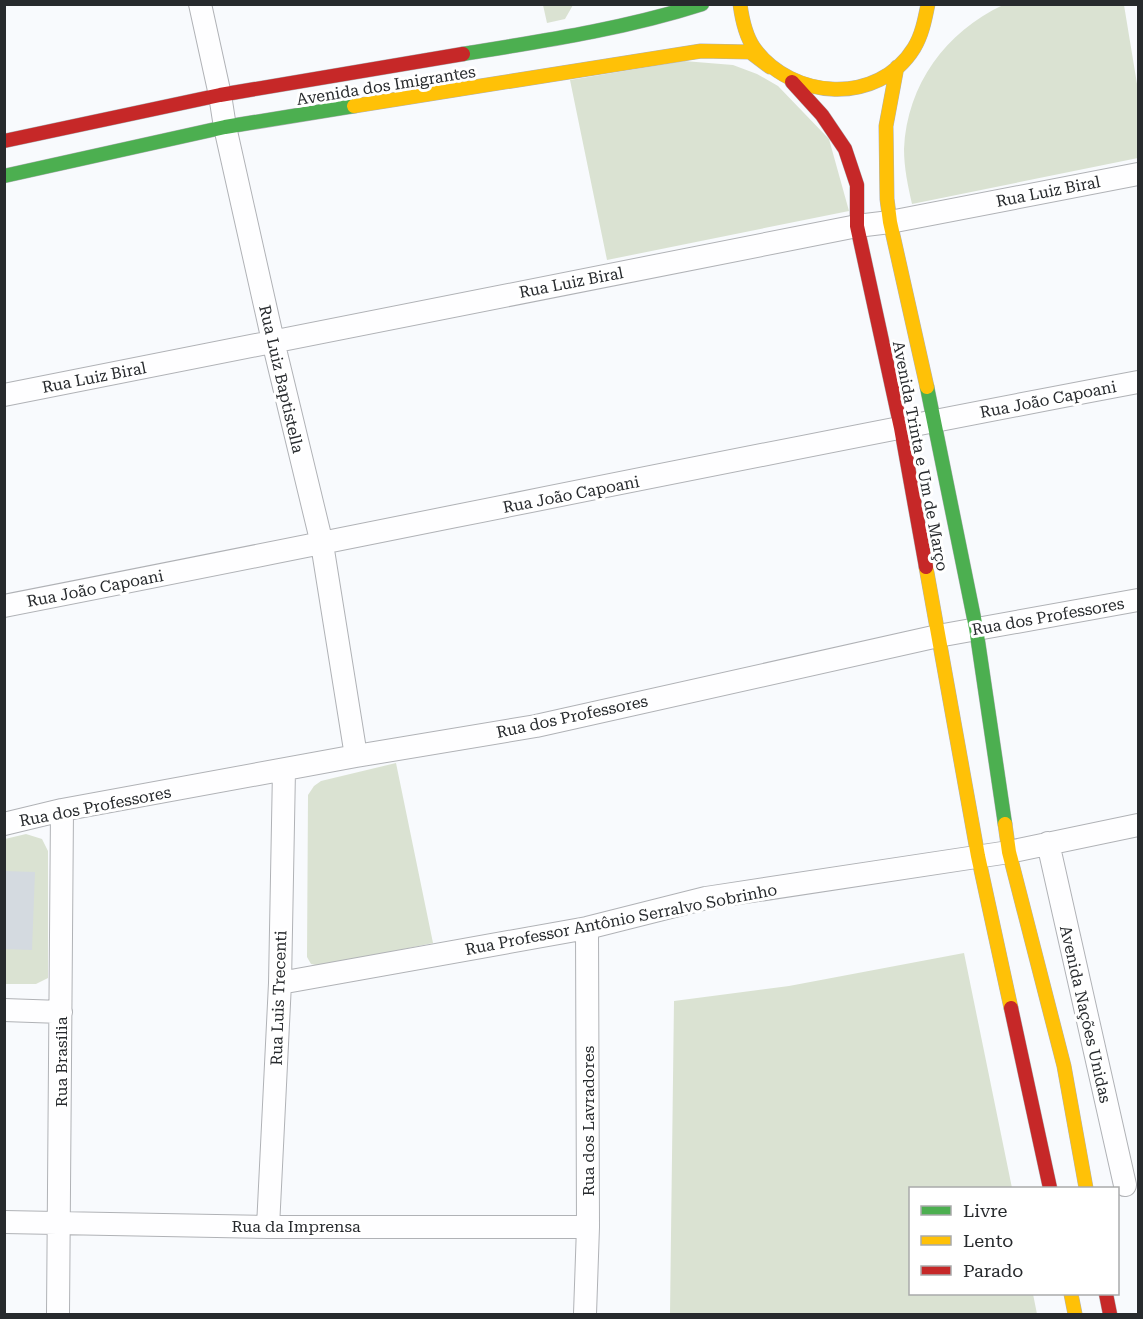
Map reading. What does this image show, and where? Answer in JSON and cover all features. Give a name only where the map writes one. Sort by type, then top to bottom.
[{"type":"street","name":"Rua Luiz Baptistella","points":[[200,4],[225,128],[273,341],[322,544],[356,756]]},
{"type":"street","name":"Avenida dos Imigrantes","points":[[4,141],[220,95],[570,36],[652,19],[702,4]]},
{"type":"street","points":[[740,4],[742,22],[753,46],[770,67],[792,82],[819,90],[847,90],[873,83],[897,67],[914,48],[924,25],[928,4]]},
{"type":"street","points":[[924,25],[944,11]]},
{"type":"street","name":"Avenida dos Imigrantes","points":[[4,176],[225,128],[701,51],[750,52],[770,67]]},
{"type":"street","name":"Avenida Trinta e Um de Março","points":[[897,67],[886,126],[886,199],[976,628],[1009,852]]},
{"type":"street","name":"Avenida Trinta e Um de Março","points":[[792,82],[822,115],[845,149],[857,186],[857,226],[901,428],[978,856]]},
{"type":"street","name":"Rua Luiz Biral","points":[[4,395],[857,226],[890,222],[1138,174]]},
{"type":"street","name":"Rua João Capoani","points":[[4,606],[934,420],[1138,382]]},
{"type":"street","name":"Rua dos Professores","points":[[4,824],[62,810],[356,756],[536,726],[976,628],[1138,600]]},
{"type":"street","name":"Rua Luis Trecenti","points":[[267,1227],[280,983],[284,770]]},
{"type":"street","name":"Rua Brasília","points":[[58,1314],[62,810]]},
{"type":"street","name":"Rua Professor Antônio Serralvo Sobrinho","points":[[280,983],[587,928],[706,898],[1009,852],[1138,825]]},
{"type":"street","name":"Avenida Nações Unidas","points":[[1048,843],[1124,1190]]},
{"type":"street","name":"Avenida Nações Unidas","points":[[1009,852],[1064,1066],[1086,1187]]},
{"type":"street","points":[[978,856],[1050,1187]]},
{"type":"street","name":"Rua dos Lavradores","points":[[585,1314],[588,1227],[587,928]]},
{"type":"street","points":[[4,1010],[61,1012]]},
{"type":"street","name":"Rua da Imprensa","points":[[4,1222],[267,1227],[588,1227]]},
{"type":"street","points":[[1071,1295],[1075,1314]]},
{"type":"street","points":[[1106,1295],[1110,1314]]},
{"type":"green space","points":[[543,4],[573,5],[565,19],[547,23]]},
{"type":"green space","points":[[1003,5],[1124,5],[1138,90],[1138,158],[912,204],[905,170],[904,149],[907,125],[922,82],[947,45],[983,16]]},
{"type":"green space","points":[[684,61],[733,65],[757,74],[778,86],[829,139],[849,211],[607,260],[570,80]]},
{"type":"green space","points":[[396,763],[433,943],[321,966],[311,964],[307,957],[308,795],[321,781]]},
{"type":"green space","points":[[26,834],[42,839],[48,851],[48,978],[36,984],[5,984],[5,839]]},
{"type":"green space","points":[[964,953],[1012,1187],[909,1187],[909,1295],[1033,1295],[1037,1314],[670,1314],[674,1001],[789,986]]},
{"type":"building","points":[[4,871],[35,872],[32,950],[4,949]]},
{"type":"traffic: fast","points":[[463,54],[643,21],[702,4]]},
{"type":"traffic: fast","points":[[4,176],[225,127],[354,106]]},
{"type":"traffic: fast","points":[[927,387],[976,628],[1005,824]]},
{"type":"traffic: slow","points":[[740,4],[748,38],[770,65],[790,78],[812,86],[835,89],[858,87],[879,80],[898,67],[917,43],[928,4]]},
{"type":"traffic: slow","points":[[354,106],[701,51],[750,52],[770,67]]},
{"type":"traffic: slow","points":[[897,67],[886,126],[887,199],[890,222],[927,387]]},
{"type":"traffic: slow","points":[[926,567],[978,856],[1011,1008]]},
{"type":"traffic: slow","points":[[1005,824],[1009,852],[1064,1066],[1086,1187]]},
{"type":"traffic: slow","points":[[1071,1295],[1075,1314]]},
{"type":"traffic: jam","points":[[4,141],[220,95],[463,54]]},
{"type":"traffic: jam","points":[[792,82],[822,115],[845,149],[857,185],[857,226],[901,428],[926,567]]},
{"type":"traffic: jam","points":[[1011,1008],[1050,1187]]},
{"type":"traffic: jam","points":[[1106,1295],[1110,1314]]}]
